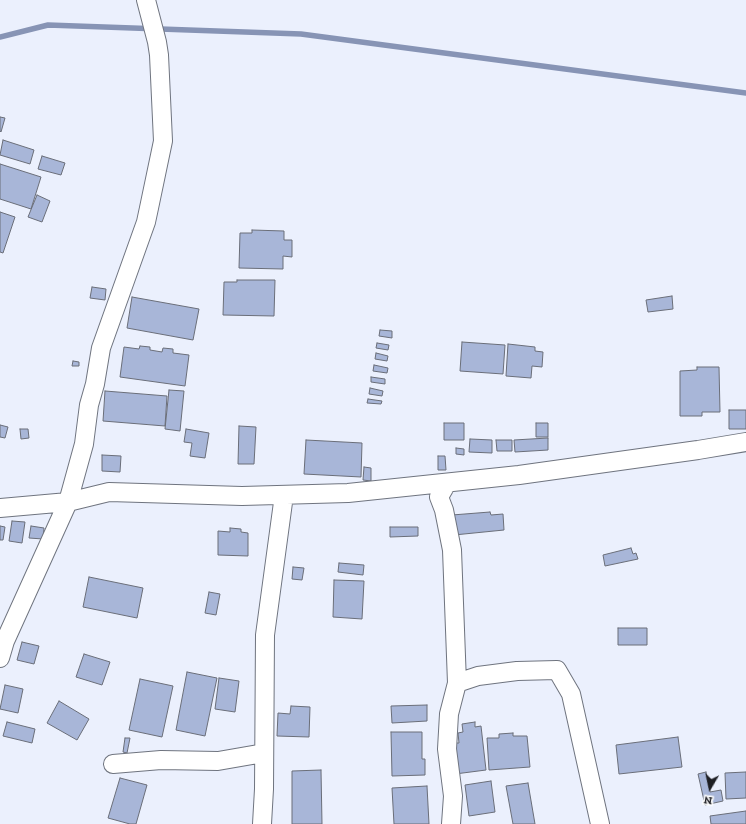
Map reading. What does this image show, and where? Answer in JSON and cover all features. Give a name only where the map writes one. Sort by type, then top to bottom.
[{"type":"street","points":[[0,658],[5,641],[68,502],[84,444],[89,405],[95,384],[101,348],[146,222],[163,141],[159,55],[146,0]]},
{"type":"street","points":[[0,508],[68,502],[110,492],[242,496],[348,494],[519,475],[746,442]]},
{"type":"street","points":[[447,483],[439,497],[444,510],[452,550],[457,683],[449,714],[446,749],[453,796],[451,824]]},
{"type":"street","points":[[262,824],[265,635],[284,495]]},
{"type":"street","points":[[457,683],[478,676],[517,671],[557,670],[571,694],[600,824]]},
{"type":"street","points":[[113,764],[161,760],[218,761],[264,753]]},
{"type":"building","points":[[0,117],[5,118],[1,132],[0,131]]},
{"type":"building","points":[[3,140],[34,150],[30,164],[0,155]]},
{"type":"building","points":[[42,156],[65,163],[61,175],[38,169]]},
{"type":"building","points":[[0,164],[41,177],[31,209],[0,199]]},
{"type":"building","points":[[37,195],[50,201],[42,222],[28,217]]},
{"type":"building","points":[[0,212],[15,217],[3,253],[0,252]]},
{"type":"building","points":[[252,230],[284,231],[284,240],[292,240],[292,257],[283,256],[283,269],[239,268],[240,233],[252,233]]},
{"type":"building","points":[[237,280],[275,280],[274,316],[223,315],[224,282],[237,282]]},
{"type":"building","points":[[92,287],[106,289],[105,300],[90,298]]},
{"type":"building","points":[[672,296],[673,309],[648,312],[646,300]]},
{"type":"building","points":[[132,297],[199,309],[193,340],[127,328]]},
{"type":"building","points":[[380,330],[392,331],[392,338],[379,336]]},
{"type":"building","points":[[462,342],[505,345],[503,374],[460,371]]},
{"type":"building","points":[[377,343],[389,345],[388,350],[376,348]]},
{"type":"building","points":[[508,344],[535,347],[535,351],[543,352],[542,367],[532,366],[531,378],[506,376]]},
{"type":"building","points":[[140,346],[150,347],[150,350],[162,352],[163,348],[173,349],[173,353],[189,355],[185,386],[120,377],[124,347],[139,349]]},
{"type":"building","points":[[376,353],[388,356],[387,361],[375,359]]},
{"type":"building","points":[[73,361],[79,362],[79,366],[72,366]]},
{"type":"building","points":[[374,365],[388,368],[387,373],[373,371]]},
{"type":"building","points":[[697,367],[719,367],[720,412],[702,412],[702,416],[680,416],[680,371],[697,370]]},
{"type":"building","points":[[371,377],[385,379],[385,384],[371,382]]},
{"type":"building","points":[[370,388],[383,391],[382,396],[369,394]]},
{"type":"building","points":[[169,390],[184,391],[180,431],[165,429]]},
{"type":"building","points":[[105,391],[167,396],[165,426],[103,421]]},
{"type":"building","points":[[368,399],[382,401],[381,404],[367,403]]},
{"type":"building","points":[[729,410],[746,410],[746,429],[729,429]]},
{"type":"building","points":[[444,423],[464,423],[464,440],[444,440]]},
{"type":"building","points":[[536,423],[548,423],[548,437],[536,437]]},
{"type":"building","points":[[0,425],[8,427],[5,438],[0,437]]},
{"type":"building","points":[[239,426],[256,427],[254,464],[238,464]]},
{"type":"building","points":[[20,429],[28,429],[29,438],[21,439]]},
{"type":"building","points":[[186,429],[209,433],[205,458],[190,456],[192,443],[184,442]]},
{"type":"building","points":[[548,438],[548,450],[515,452],[514,440]]},
{"type":"building","points":[[470,439],[492,440],[492,453],[469,452]]},
{"type":"building","points":[[306,440],[362,443],[361,477],[304,474]]},
{"type":"building","points":[[496,440],[512,440],[512,451],[497,451]]},
{"type":"building","points":[[456,448],[464,449],[464,455],[456,454]]},
{"type":"building","points":[[102,455],[121,456],[120,472],[102,471]]},
{"type":"building","points":[[438,456],[445,456],[446,470],[438,470]]},
{"type":"building","points":[[364,467],[371,468],[371,481],[363,480]]},
{"type":"building","points":[[490,512],[491,515],[503,514],[504,530],[454,535],[452,515]]},
{"type":"building","points":[[12,521],[25,522],[22,543],[9,541]]},
{"type":"building","points":[[0,526],[5,527],[3,540],[0,540]]},
{"type":"building","points":[[31,526],[44,528],[43,539],[29,538]]},
{"type":"building","points":[[390,527],[418,527],[418,536],[390,537]]},
{"type":"building","points":[[230,528],[241,529],[241,532],[248,533],[248,556],[218,555],[218,531],[230,532]]},
{"type":"building","points":[[631,548],[633,554],[636,553],[638,559],[605,566],[603,555]]},
{"type":"building","points":[[339,563],[364,565],[363,575],[338,572]]},
{"type":"building","points":[[293,567],[304,568],[302,580],[292,579]]},
{"type":"building","points":[[89,577],[143,588],[137,618],[83,607]]},
{"type":"building","points":[[334,580],[364,581],[362,619],[333,617]]},
{"type":"building","points":[[209,592],[220,594],[216,615],[205,613]]},
{"type":"building","points":[[618,628],[647,628],[647,645],[618,645]]},
{"type":"building","points":[[22,642],[39,646],[34,664],[17,660]]},
{"type":"building","points":[[84,654],[110,662],[102,685],[76,677]]},
{"type":"building","points":[[187,672],[217,678],[205,736],[176,730]]},
{"type":"building","points":[[219,678],[239,681],[235,712],[215,709]]},
{"type":"building","points":[[140,679],[173,686],[162,737],[129,730]]},
{"type":"building","points":[[5,685],[23,689],[18,713],[0,709]]},
{"type":"building","points":[[59,701],[89,719],[77,740],[47,723]]},
{"type":"building","points":[[427,705],[427,721],[392,723],[391,706]]},
{"type":"building","points":[[291,706],[310,707],[309,737],[277,736],[278,713],[290,714]]},
{"type":"building","points":[[7,722],[35,729],[32,743],[3,736]]},
{"type":"building","points":[[475,722],[475,727],[481,726],[486,770],[455,774],[452,743],[459,743],[458,733],[463,732],[462,724]]},
{"type":"building","points":[[391,732],[422,732],[422,759],[425,759],[425,775],[392,776]]},
{"type":"building","points":[[513,733],[513,736],[527,736],[530,767],[489,770],[487,738],[499,738],[499,734]]},
{"type":"building","points":[[678,737],[682,767],[619,774],[616,745]]},
{"type":"building","points":[[125,738],[130,738],[127,753],[123,752]]},
{"type":"building","points":[[321,770],[322,824],[292,824],[292,771]]},
{"type":"building","points":[[706,772],[710,792],[721,790],[723,801],[705,805],[698,774]]},
{"type":"building","points":[[746,772],[746,798],[726,799],[725,773]]},
{"type":"building","points":[[120,778],[147,785],[136,824],[130,824],[108,818]]},
{"type":"building","points":[[491,781],[495,812],[469,816],[465,785]]},
{"type":"building","points":[[528,783],[535,824],[513,824],[506,786]]},
{"type":"building","points":[[427,786],[429,824],[394,824],[392,788]]},
{"type":"building","points":[[746,811],[746,824],[711,824],[710,816]]},
{"type":"waterway","points":[[0,37],[48,25],[301,34],[746,93]]}]
